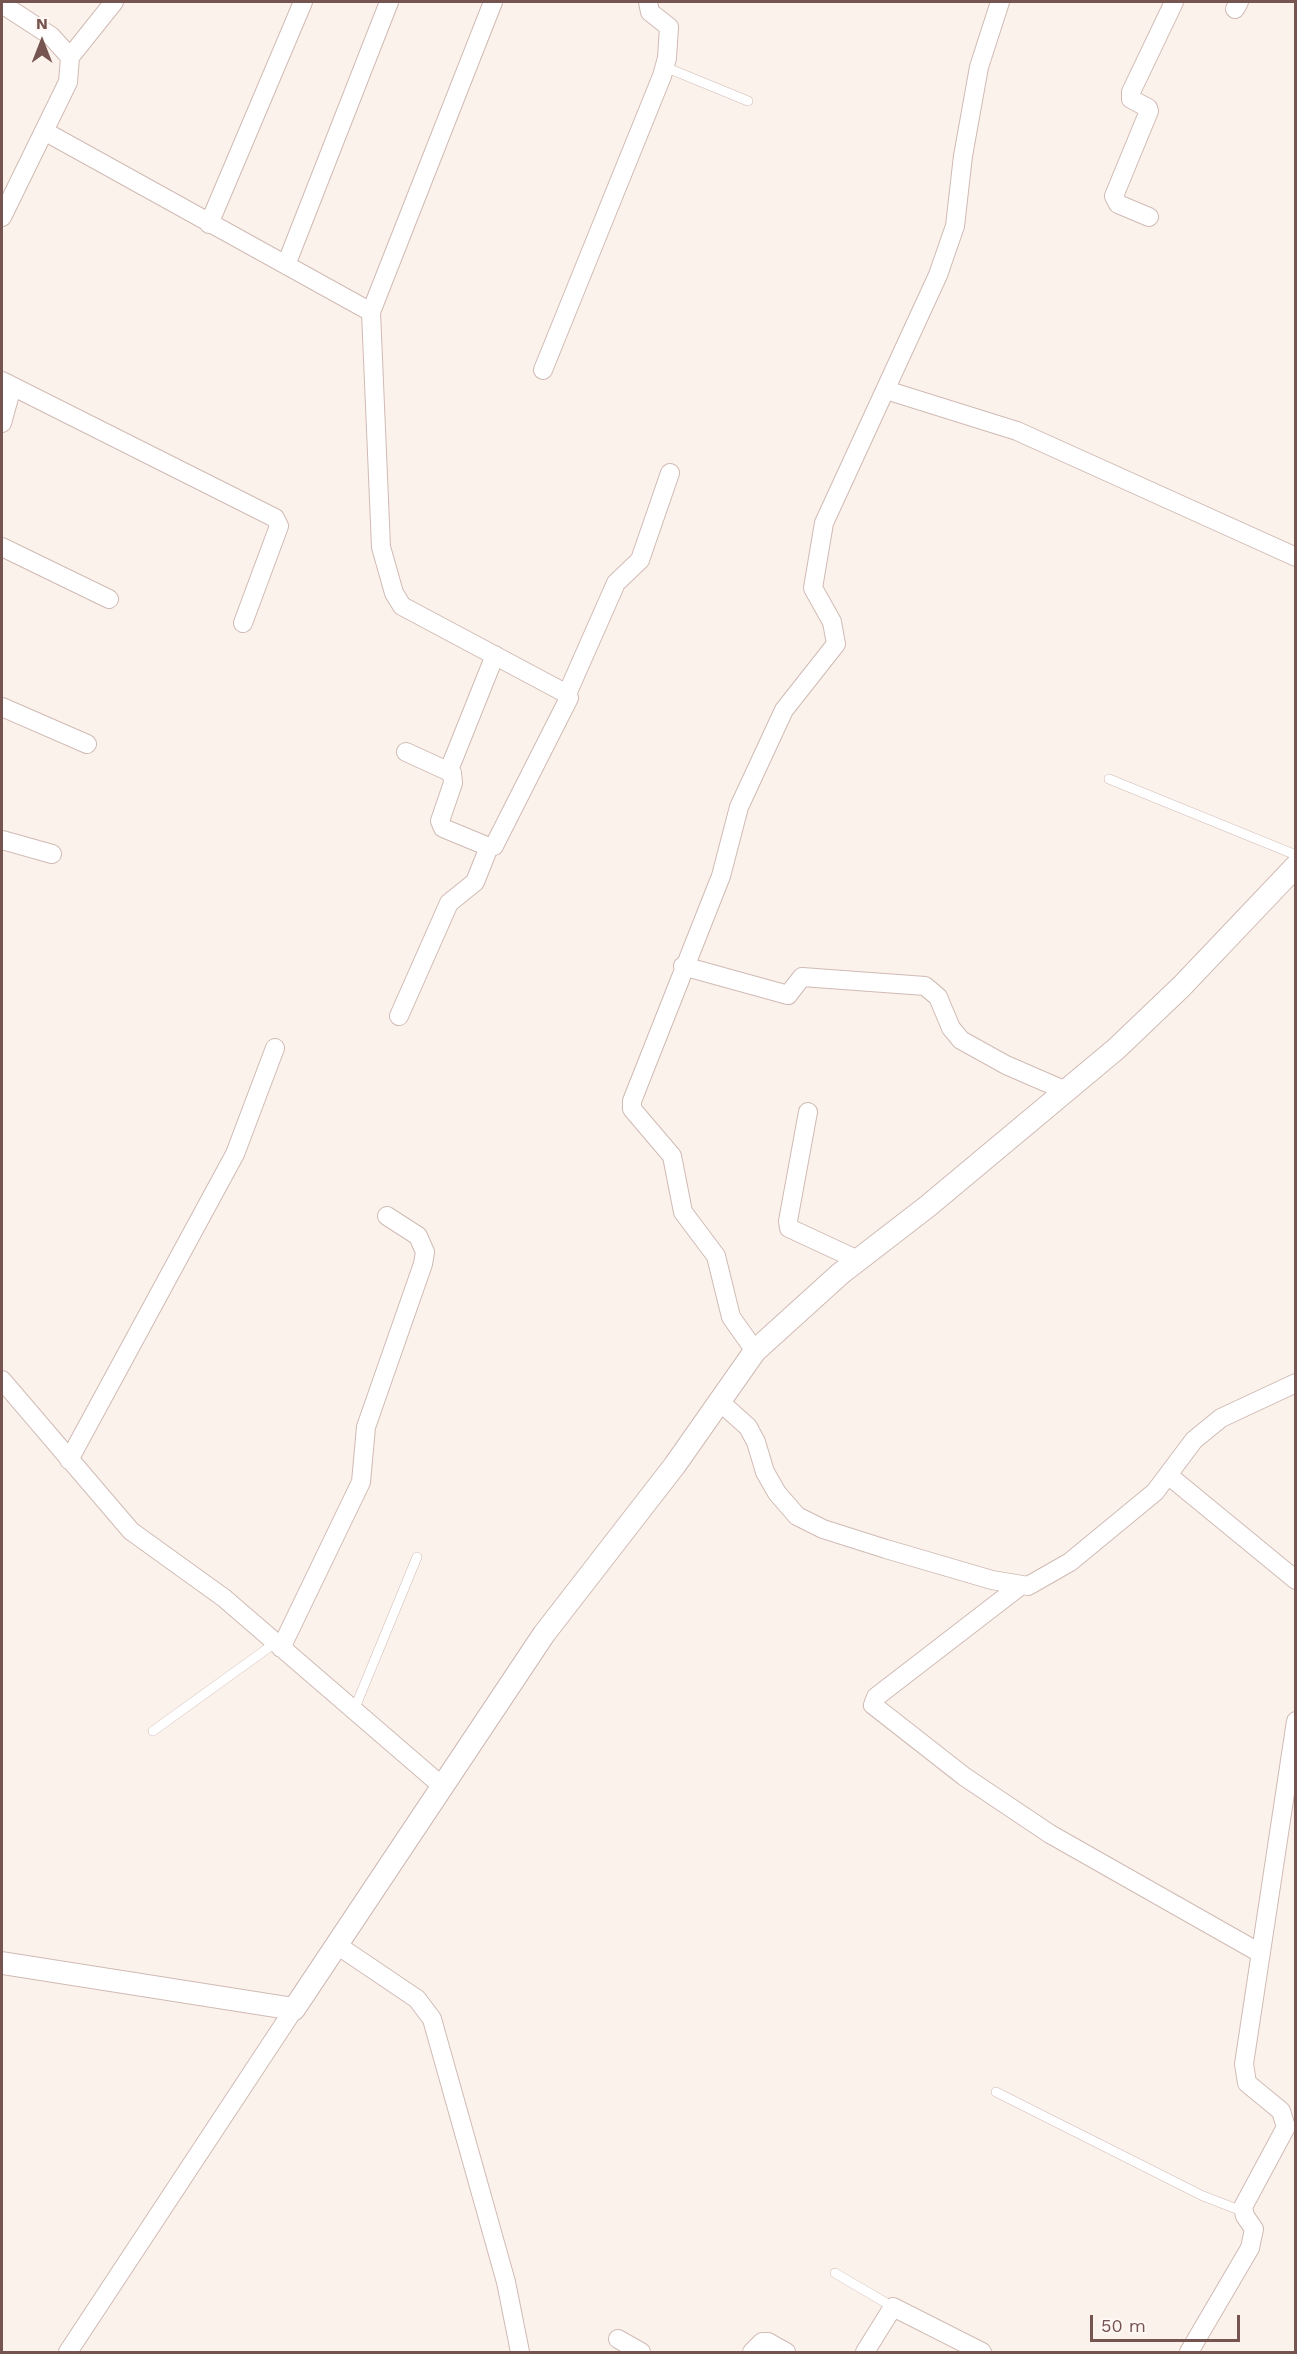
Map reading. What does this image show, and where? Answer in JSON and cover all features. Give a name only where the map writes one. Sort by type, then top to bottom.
[{"type":"street","points":[[2,217],[68,82],[70,57],[114,2]]},
{"type":"street","points":[[209,224],[303,2]]},
{"type":"street","points":[[286,265],[389,2]]},
{"type":"street","points":[[493,2],[371,312],[381,547],[393,593],[402,606],[567,694]]},
{"type":"street","points":[[543,370],[665,68],[669,27],[650,12],[648,2]]},
{"type":"street","points":[[754,1351],[735,1325],[716,1256],[683,1212],[672,1156],[631,1105],[683,966],[721,876],[739,807],[784,710],[836,644],[832,622],[813,588],[824,523],[938,275],[955,226],[963,156],[979,68],[1000,2]]},
{"type":"street","points":[[1149,217],[1118,204],[1114,196],[1149,111],[1148,108],[1131,99],[1131,92],[1174,2]]},
{"type":"street","points":[[2,4],[51,36],[70,57]]},
{"type":"street","points":[[44,131],[371,312]]},
{"type":"street","points":[[2,423],[7,384],[275,518],[279,526],[243,623]]},
{"type":"street","points":[[886,390],[1017,431],[1296,557]]},
{"type":"street","points":[[406,752],[449,770],[454,778],[440,825],[489,847],[494,846],[567,702],[567,694],[616,583],[640,560],[670,473]]},
{"type":"street","points":[[2,547],[109,599]]},
{"type":"street","points":[[449,770],[495,655]]},
{"type":"street","points":[[2,707],[87,744]]},
{"type":"street","points":[[2,840],[52,854]]},
{"type":"street","points":[[399,1016],[449,903],[475,882],[489,847]]},
{"type":"street","points":[[68,2352],[544,1634],[675,1465],[754,1351],[858,1260],[1116,1049],[1182,986],[1296,866]]},
{"type":"street","points":[[683,966],[788,995],[802,977],[925,986],[938,997],[951,1028],[961,1040],[1006,1065],[1066,1091]]},
{"type":"street","points":[[69,1460],[235,1154],[275,1048]]},
{"type":"street","points":[[808,1112],[788,1221],[789,1228],[858,1260]]},
{"type":"street","points":[[278,1645],[361,1482],[366,1427],[423,1264],[425,1252],[418,1236],[387,1216]]},
{"type":"street","points":[[2,1380],[130,1531],[224,1598],[442,1786]]},
{"type":"street","points":[[719,1401],[748,1427],[756,1442],[765,1472],[777,1494],[797,1516],[823,1528],[886,1549],[1020,1586],[1034,1585],[1070,1562],[1155,1492],[1194,1440],[1221,1418],[1296,1383]]},
{"type":"street","points":[[1168,1475],[1296,1580]]},
{"type":"street","points":[[1020,1586],[876,1697],[873,1705],[965,1777],[1050,1834],[1152,1894],[1260,1953]]},
{"type":"street","points":[[1190,2352],[1250,2247],[1254,2229],[1242,2211],[1286,2127],[1281,2111],[1254,2091],[1245,2075],[1260,1953],[1296,1721]]},
{"type":"street","points":[[337,1945],[417,1999],[432,2019],[506,2282],[520,2352]]},
{"type":"street","points":[[2,1963],[294,2009]]},
{"type":"street","points":[[865,2352],[893,2307],[982,2352]]},
{"type":"street","points":[[618,2339],[641,2352]]},
{"type":"street","points":[[752,2352],[757,2345],[768,2342],[786,2352]]},
{"type":"lane","points":[[665,68],[748,101]]},
{"type":"lane","points":[[1109,779],[1296,855]]},
{"type":"lane","points":[[354,1710],[417,1557]]},
{"type":"lane","points":[[153,1731],[278,1645]]},
{"type":"lane","points":[[996,2092],[1203,2196],[1242,2211]]},
{"type":"lane","points":[[835,2273],[893,2307]]}]
